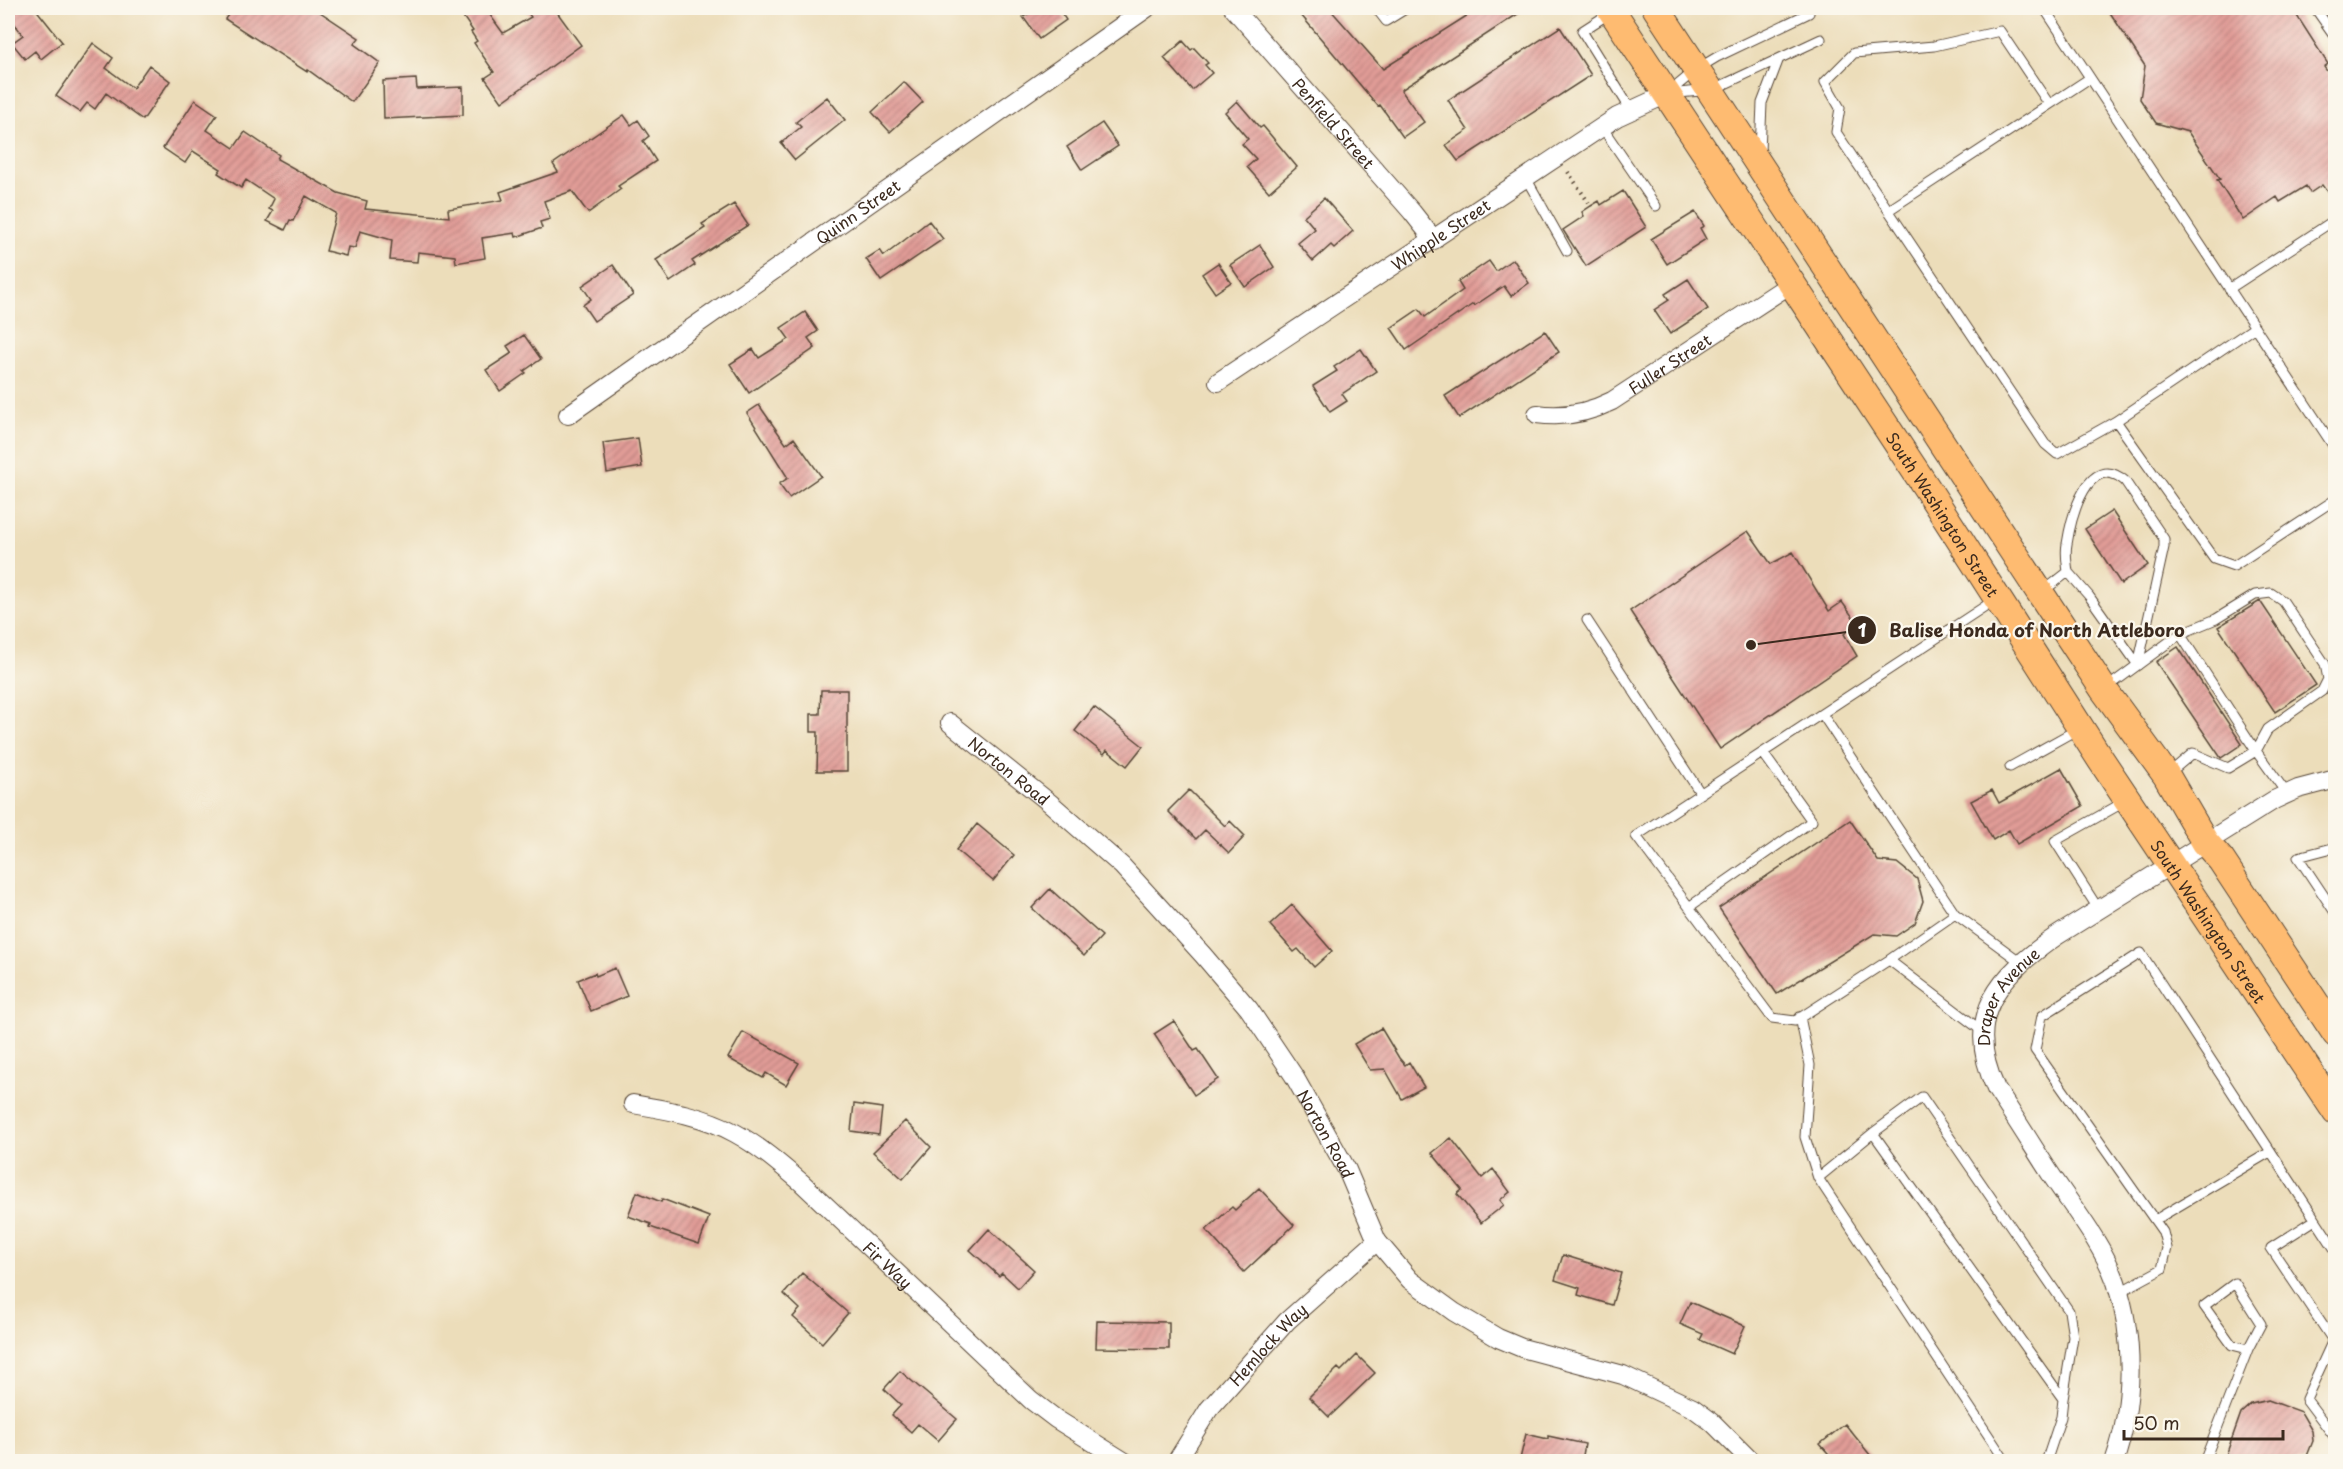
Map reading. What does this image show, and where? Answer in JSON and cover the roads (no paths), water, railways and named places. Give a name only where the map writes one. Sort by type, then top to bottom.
[{"type":"main road","points":[[1656,8],[2104,690],[2166,775],[2205,843],[2221,860],[2336,1034]]},
{"type":"main road","name":"South Washington Street","points":[[1611,9],[1792,283],[2127,800],[2336,1112]]},
{"type":"street","name":"Quinn Street","points":[[568,414],[1147,8]]},
{"type":"street","name":"Penfield Street","points":[[1233,8],[1434,240]]},
{"type":"street","name":"Whipple Street","points":[[1218,382],[1602,128],[1631,110],[1666,94]]},
{"type":"street","name":"Fuller Street","points":[[1537,414],[1553,417],[1593,411],[1612,401],[1792,283]]},
{"type":"street","name":"Norton Road","points":[[950,723],[1041,796],[1122,866],[1249,1009],[1294,1076],[1347,1170],[1377,1241],[1410,1280],[1475,1325],[1522,1348],[1598,1367],[1670,1396],[1693,1408],[1712,1422],[1752,1461]]},
{"type":"street","name":"Draper Avenue","points":[[2114,1461],[2119,1447],[2127,1400],[2130,1364],[2126,1324],[2115,1282],[2100,1251],[1996,1089],[1982,1050],[1982,1031],[1995,992],[2039,948],[2253,812],[2298,789],[2336,779]]},
{"type":"street","name":"Fir Way","points":[[633,1104],[702,1118],[735,1133],[770,1157],[819,1199],[1031,1400],[1056,1419],[1125,1461]]},
{"type":"street","name":"Hemlock Way","points":[[1176,1461],[1209,1409],[1287,1321],[1377,1241]]},
{"type":"lane","points":[[1376,8],[1386,21],[1407,8]]},
{"type":"lane","points":[[2044,8],[2336,450]]},
{"type":"lane","points":[[2315,8],[2336,38]]},
{"type":"lane","points":[[1611,9],[1581,31],[1631,110]]},
{"type":"lane","points":[[1666,94],[1704,80],[1717,57],[1809,13]]},
{"type":"lane","points":[[2049,104],[2000,31],[1934,46],[1854,53],[1825,82],[1840,108],[1836,132],[2045,444],[2057,454],[2116,421],[2255,327]]},
{"type":"lane","points":[[1666,94],[1704,80],[1778,61],[1821,39]]},
{"type":"lane","points":[[1760,164],[1762,104],[1778,61]]},
{"type":"lane","points":[[1889,210],[2091,78]]},
{"type":"lane","points":[[1602,128],[1656,206]]},
{"type":"lane","points":[[1526,178],[1567,251]]},
{"type":"lane","points":[[2229,289],[2336,219]]},
{"type":"lane","points":[[2116,421],[2214,559],[2234,566],[2336,499]]},
{"type":"lane","points":[[2105,473],[2117,475],[2125,481],[2164,539],[2138,665],[2089,596],[2068,572],[2066,546],[2086,485],[2094,477],[2105,473]]},
{"type":"lane","points":[[2041,593],[2068,572]]},
{"type":"lane","points":[[2104,690],[2180,634],[2216,619],[2255,595],[2271,593],[2283,601],[2325,664],[2328,679],[2322,691],[2268,729],[2256,751],[2228,768],[2193,753],[2166,775]]},
{"type":"lane","points":[[1955,914],[1795,1021],[1772,1018],[1636,836],[1997,598]]},
{"type":"lane","points":[[1587,620],[1701,794]]},
{"type":"lane","points":[[2180,634],[2256,751],[2287,794]]},
{"type":"lane","points":[[1821,714],[1955,914],[2022,963]]},
{"type":"lane","points":[[2010,768],[2080,727]]},
{"type":"lane","points":[[1689,906],[1812,821],[1762,753]]},
{"type":"lane","points":[[2099,910],[2055,841],[2127,800]]},
{"type":"lane","points":[[2336,847],[2298,857],[2336,914]]},
{"type":"lane","points":[[2118,1293],[2163,1269],[2167,1248],[2163,1232],[2035,1050],[2043,1016],[2141,953],[2336,1251]]},
{"type":"lane","points":[[1889,960],[1982,1031]]},
{"type":"lane","points":[[1800,1017],[1810,1065],[1805,1137],[1818,1178],[2006,1461]]},
{"type":"lane","points":[[1818,1178],[1922,1097],[2068,1311],[2073,1337],[2061,1418],[2046,1461]]},
{"type":"lane","points":[[1873,1133],[2063,1399]]},
{"type":"lane","points":[[2155,1220],[2270,1152]]},
{"type":"lane","points":[[2314,1220],[2271,1248],[2334,1342],[2306,1399],[2336,1439]]},
{"type":"lane","points":[[2204,1461],[2248,1350],[2261,1324],[2235,1283],[2204,1306],[2232,1345],[2248,1350]]},
{"type":"place","name":"Balise Honda of North Attleboro","points":[[1751,645]]}]
